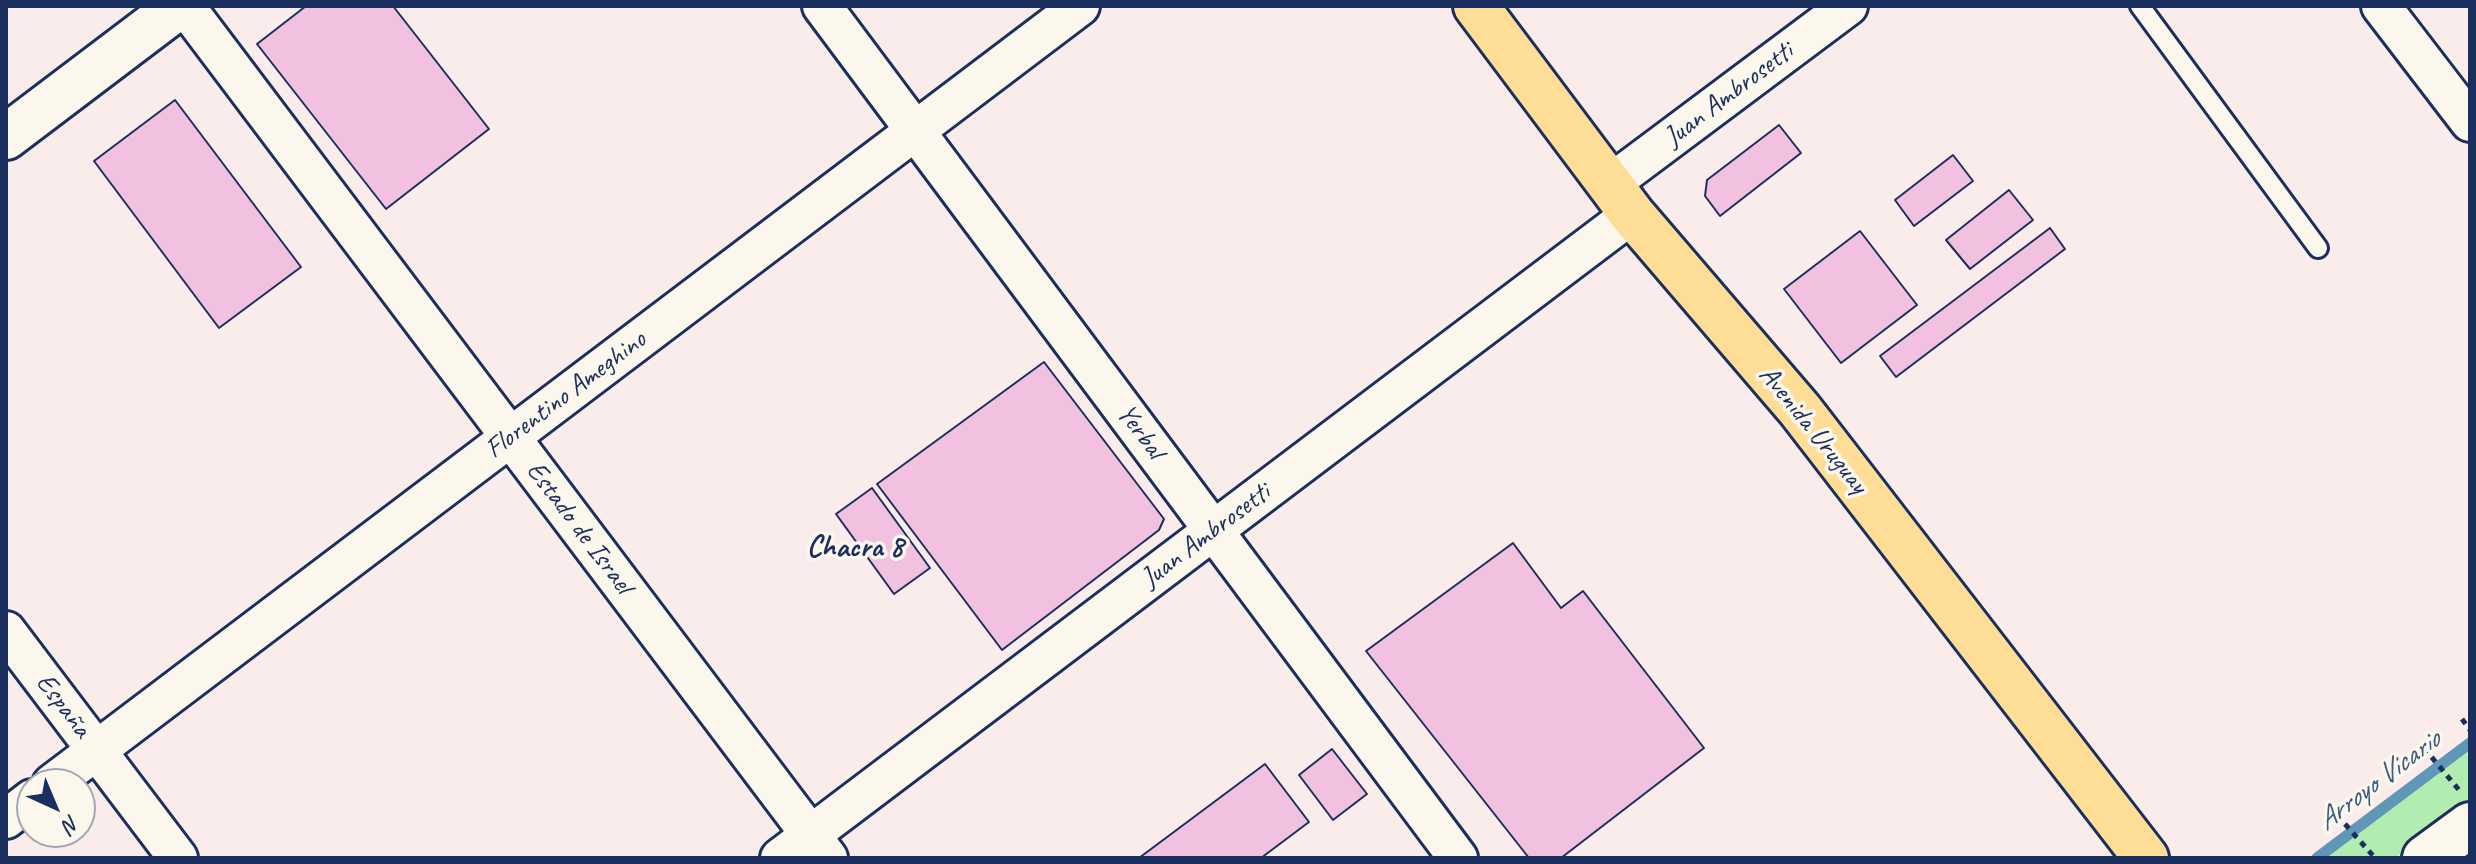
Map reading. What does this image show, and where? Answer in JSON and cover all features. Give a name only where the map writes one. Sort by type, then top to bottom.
[{"type":"main road","points":[[6,137],[179,6]]},
{"type":"main road","name":"Avenida Uruguay","points":[[1476,6],[1621,199],[1800,410],[2146,858]]},
{"type":"main road","points":[[2425,858],[2466,809]]},
{"type":"street","name":"Estado de Israel","points":[[185,6],[820,846]]},
{"type":"street","name":"Yerbal","points":[[822,6],[1458,858]]},
{"type":"street","name":"Florentino Ameghino","points":[[74,768],[1080,6]]},
{"type":"street","name":"Juan Ambrosetti","points":[[780,858],[820,846],[1621,199],[1848,6]]},
{"type":"street","points":[[2381,6],[2470,122]]},
{"type":"street","name":"España","points":[[6,631],[178,858]]},
{"type":"lane","points":[[2140,6],[2318,248]]},
{"type":"path","points":[[2462,719],[2470,730]]},
{"type":"path","points":[[2424,748],[2466,809]]},
{"type":"path","points":[[2337,815],[2375,858]]},
{"type":"green space","points":[[2470,737],[2470,802],[2395,858],[2310,858]]},
{"type":"building","points":[[306,6],[393,6],[489,129],[386,209],[257,44]]},
{"type":"building","points":[[175,100],[301,267],[219,328],[94,161]]},
{"type":"building","points":[[1779,125],[1801,153],[1720,216],[1705,196],[1707,180]]},
{"type":"building","points":[[1953,155],[1973,181],[1914,226],[1895,200]]},
{"type":"building","points":[[2009,190],[2033,220],[1970,269],[1946,240]]},
{"type":"building","points":[[2050,228],[2065,249],[1896,377],[1880,356]]},
{"type":"building","points":[[1860,231],[1917,305],[1841,363],[1784,289]]},
{"type":"building","points":[[1044,362],[1164,519],[1159,530],[1002,650],[877,484]]},
{"type":"building","points":[[872,488],[930,568],[894,594],[836,514]]},
{"type":"building","points":[[1513,543],[1561,608],[1583,591],[1704,748],[1561,858],[1529,858],[1366,651]]},
{"type":"building","points":[[1332,749],[1367,794],[1333,820],[1299,775]]},
{"type":"building","points":[[1265,764],[1309,822],[1261,858],[1139,858]]},
{"type":"waterway","name":"Arroyo Vicario","points":[[2317,858],[2470,743]]},
{"type":"district","name":"Chacra 8","points":[[855,548]]}]
